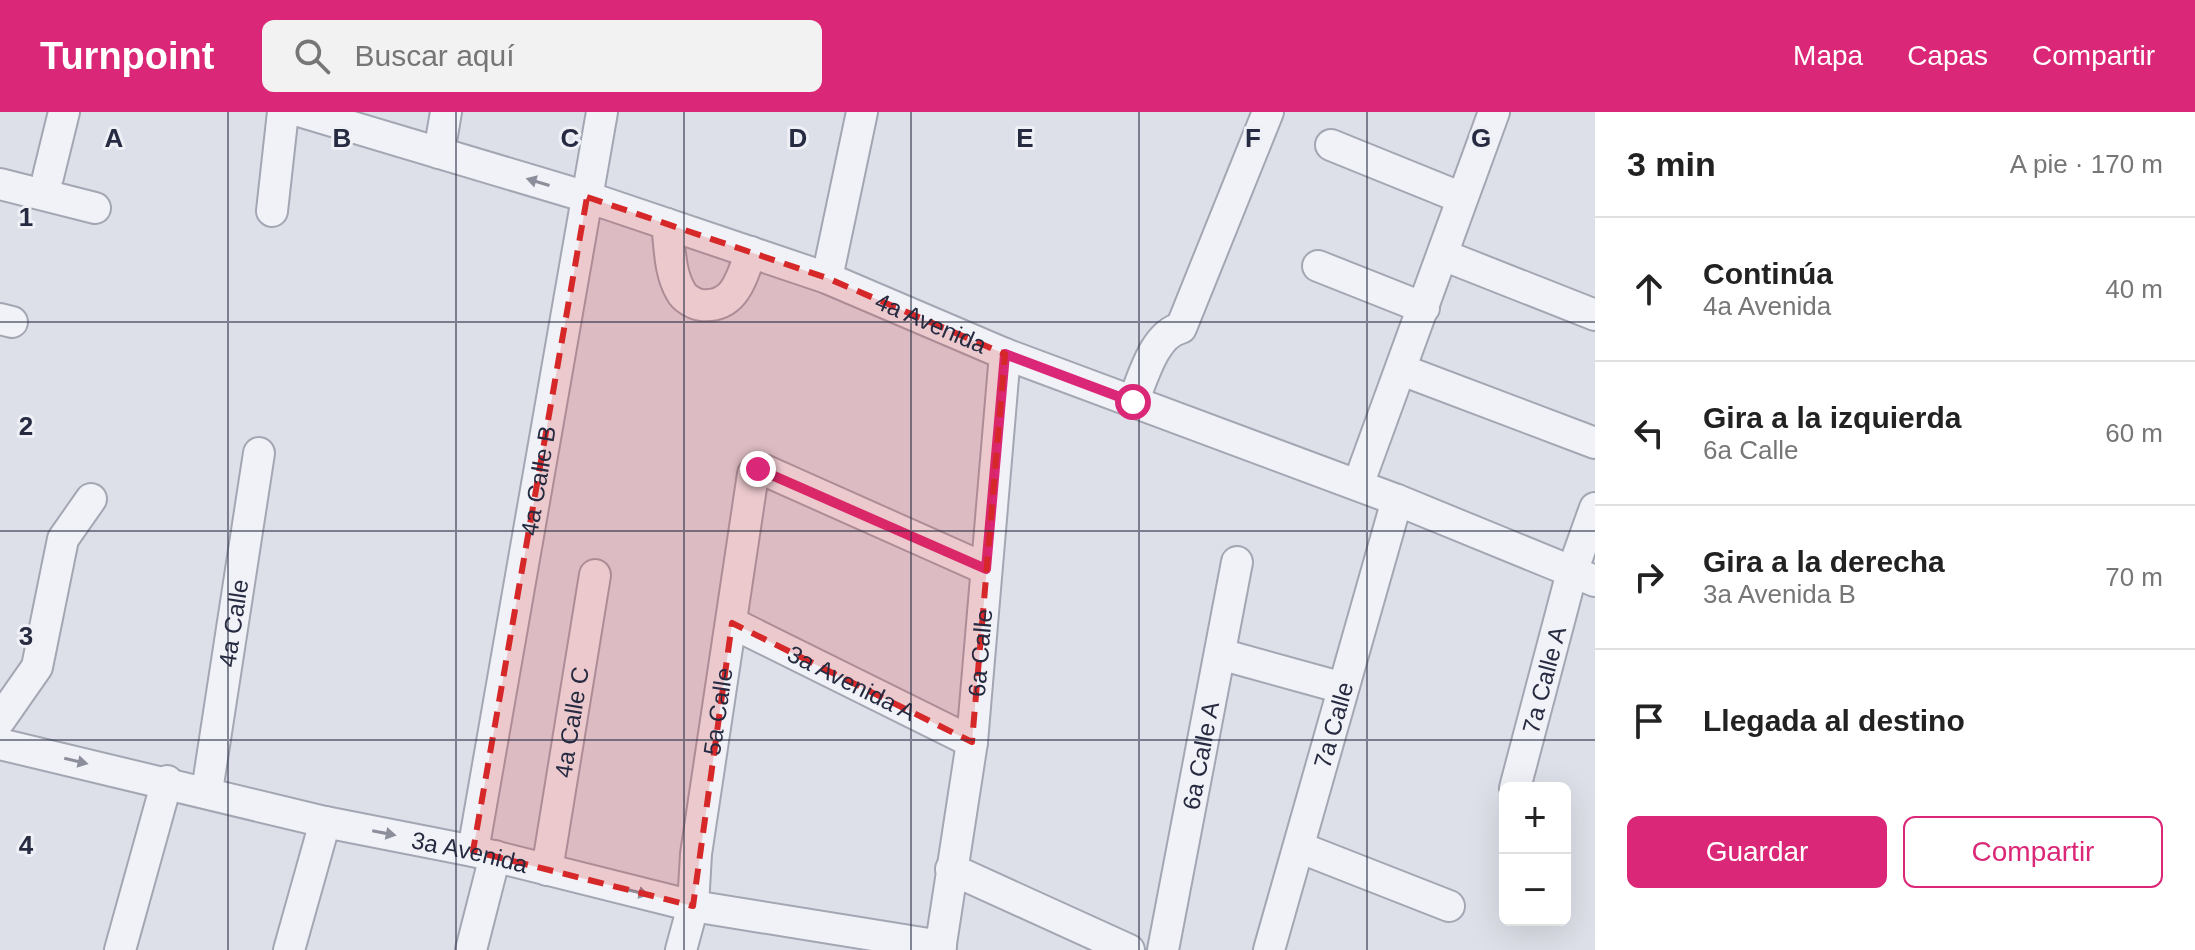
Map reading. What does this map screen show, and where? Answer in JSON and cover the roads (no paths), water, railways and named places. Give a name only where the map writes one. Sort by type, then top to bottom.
[{"type":"street","points":[[48,177],[64,112]]},
{"type":"street","points":[[272,211],[283,112]]},
{"type":"street","points":[[439,153],[446,112]]},
{"type":"street","name":"4a Calle B","points":[[484,854],[602,112]]},
{"type":"street","points":[[827,278],[862,112]]},
{"type":"street","points":[[1133,402],[1161,340],[1169,330],[1181,328],[1268,112]]},
{"type":"street","name":"4a Avenida","points":[[319,114],[587,197],[827,278],[1005,354],[1397,500],[1583,577]]},
{"type":"street","points":[[1358,485],[1443,255],[1483,120]]},
{"type":"street","points":[[1331,145],[1462,198]]},
{"type":"street","points":[[0,184],[95,208]]},
{"type":"street","points":[[667,224],[681,294],[696,305],[718,305],[729,299],[738,288],[751,252]]},
{"type":"street","points":[[1443,255],[1595,315]]},
{"type":"street","points":[[1318,266],[1424,308]]},
{"type":"street","name":"6a Calle","points":[[940,948],[972,742],[1005,354]]},
{"type":"street","points":[[1402,370],[1595,443]]},
{"type":"street","name":"4a Calle","points":[[207,791],[259,453]]},
{"type":"street","name":"5a Calle","points":[[681,950],[693,906],[696,854],[753,474],[764,470],[986,569]]},
{"type":"street","points":[[0,720],[37,667],[63,539],[91,499]]},
{"type":"street","name":"7a Calle","points":[[1269,950],[1301,848],[1397,500]]},
{"type":"street","name":"7a Calle A","points":[[1517,782],[1583,577],[1595,508]]},
{"type":"street","name":"6a Calle A","points":[[1163,950],[1237,562]]},
{"type":"street","name":"4a Calle C","points":[[547,870],[595,575]]},
{"type":"street","name":"3a Avenida A","points":[[732,623],[972,742]]},
{"type":"street","points":[[1220,654],[1343,688]]},
{"type":"street","name":"3a Avenida","points":[[0,744],[167,781],[325,822],[484,854],[693,906],[940,948]]},
{"type":"street","points":[[120,950],[167,781]]},
{"type":"street","points":[[289,950],[325,822]]},
{"type":"street","points":[[1301,848],[1449,906]]},
{"type":"street","points":[[471,950],[484,854]]},
{"type":"street","points":[[951,869],[1125,949]]}]
